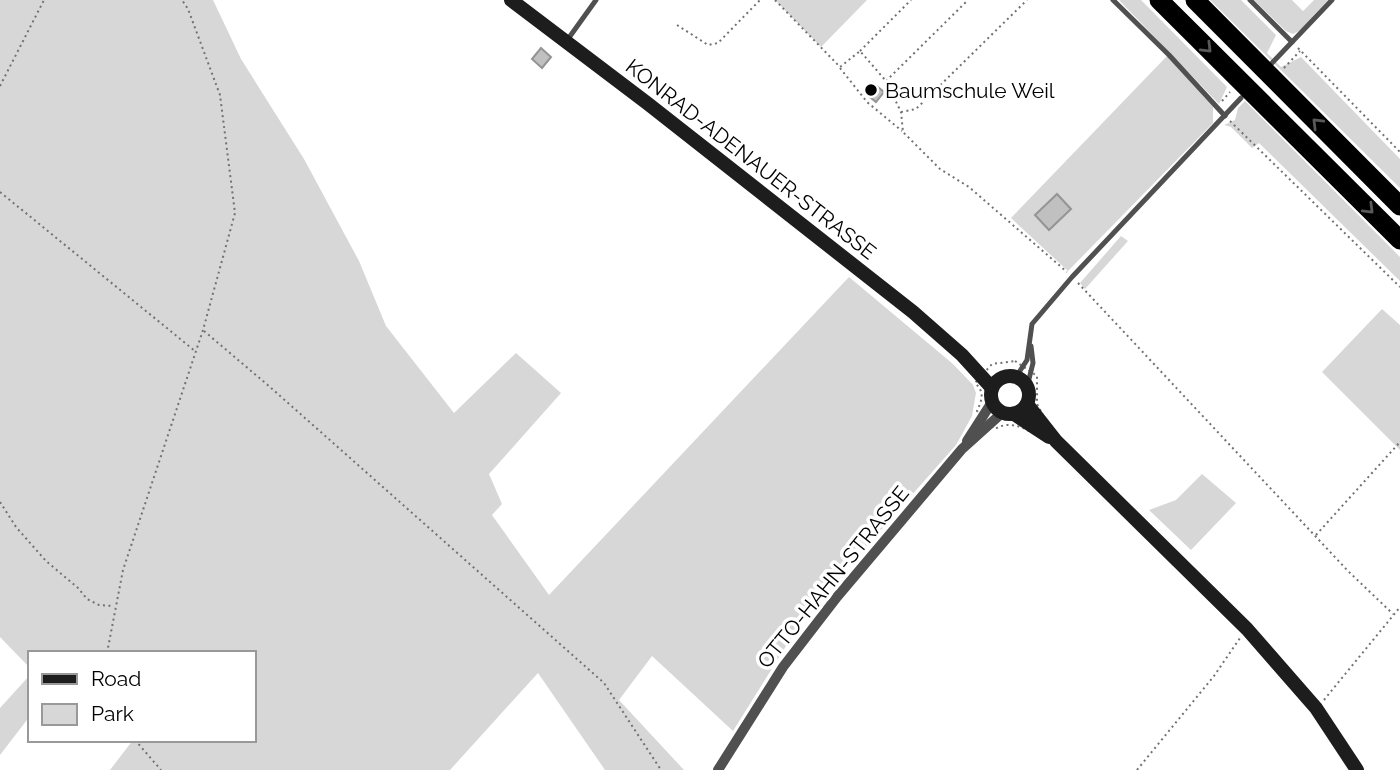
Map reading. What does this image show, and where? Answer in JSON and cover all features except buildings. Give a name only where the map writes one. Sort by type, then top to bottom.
[{"type":"highway","points":[[1159,0],[1240,90],[1400,240]]},
{"type":"highway","points":[[1195,0],[1273,71],[1400,206]]},
{"type":"main road","name":"KONRAD-ADENAUER-STRASSE","points":[[511,0],[913,312],[962,355],[994,390],[1008,414]]},
{"type":"main road","points":[[994,390],[1021,376],[1029,398],[1027,404],[1008,414]]},
{"type":"main road","points":[[1027,404],[1056,441],[1247,629],[1316,708],[1357,770]]},
{"type":"main road","points":[[1008,414],[1056,441]]},
{"type":"street","name":"OTTO-HAHN-STRASSE","points":[[718,770],[775,679],[808,634],[962,449],[994,390]]},
{"type":"street","name":"OTTO-HAHN-STRASSE","points":[[962,449],[1008,414]]},
{"type":"lane","points":[[566,42],[596,0]]},
{"type":"lane","points":[[1113,0],[1225,116]]},
{"type":"lane","points":[[1250,0],[1292,42]]},
{"type":"lane","points":[[1273,71],[1292,42],[1332,0]]},
{"type":"lane","points":[[1021,376],[1027,360],[1032,324],[1072,277],[1225,116],[1240,90]]},
{"type":"lane","points":[[1021,376],[1033,363],[1030,340]]},
{"type":"path","points":[[0,86],[44,0]]},
{"type":"path","points":[[107,651],[123,570],[203,330],[235,213],[220,95],[188,9],[182,0]]},
{"type":"path","points":[[677,25],[708,45],[718,43],[760,0]]},
{"type":"path","points":[[775,0],[840,67],[867,102],[940,169],[969,187],[1010,220],[1072,277],[1348,571],[1393,614]]},
{"type":"path","points":[[840,67],[911,0]]},
{"type":"path","points":[[886,81],[968,0]]},
{"type":"path","points":[[901,112],[916,109],[1027,0]]},
{"type":"path","points":[[1292,42],[1400,152]]},
{"type":"path","points":[[1273,71],[1300,50]]},
{"type":"path","points":[[860,51],[886,81],[901,112],[902,132]]},
{"type":"path","points":[[1217,107],[1240,90]]},
{"type":"path","points":[[1225,116],[1400,287]]},
{"type":"path","points":[[0,192],[196,352]]},
{"type":"path","points":[[203,330],[604,683],[661,770]]},
{"type":"path","points":[[988,368],[992,364],[1015,361],[1021,376]]},
{"type":"path","points":[[977,380],[975,383],[981,388],[983,397],[976,411],[979,414]]},
{"type":"path","points":[[1316,535],[1400,442]]},
{"type":"path","points":[[0,502],[16,527],[46,561],[87,599],[99,605],[115,606]]},
{"type":"path","points":[[1316,708],[1400,607]]},
{"type":"path","points":[[1138,770],[1214,676],[1247,629]]},
{"type":"path","points":[[137,742],[161,770]]},
{"type":"green space","points":[[0,0],[213,0],[241,59],[304,159],[359,261],[386,326],[454,413],[516,353],[561,393],[489,474],[502,504],[492,515],[549,595],[849,277],[953,364],[973,385],[976,393],[972,416],[956,445],[857,557],[818,595],[733,731],[652,656],[619,700],[684,770],[605,770],[538,673],[450,770],[110,770],[131,742],[256,742],[256,651],[28,651],[28,666],[0,637]]},
{"type":"green space","points":[[775,0],[867,0],[821,47]]},
{"type":"green space","points":[[1119,0],[1141,0],[1227,87],[1219,104]]},
{"type":"green space","points":[[1210,0],[1241,0],[1276,35],[1267,53],[1281,67],[1301,57],[1400,159],[1400,188]]},
{"type":"green space","points":[[1254,0],[1292,0],[1303,11],[1314,0],[1328,0],[1293,34],[1286,31]]},
{"type":"green space","points":[[1167,56],[1213,107],[1213,123],[1068,271],[1011,218]]},
{"type":"green space","points":[[1245,101],[1400,257],[1400,281],[1259,143],[1252,148],[1231,127],[1224,125],[1235,120],[1238,108]]},
{"type":"green space","points":[[1121,236],[1128,241],[1085,289],[1080,283]]},
{"type":"green space","points":[[1382,309],[1400,325],[1400,450],[1322,372]]},
{"type":"green space","points":[[1202,474],[1236,503],[1191,550],[1149,510],[1176,500]]},
{"type":"green space","points":[[28,677],[28,719],[0,755],[0,708]]},
{"type":"place","name":"Baumschule Weil","points":[[871,90]]}]
